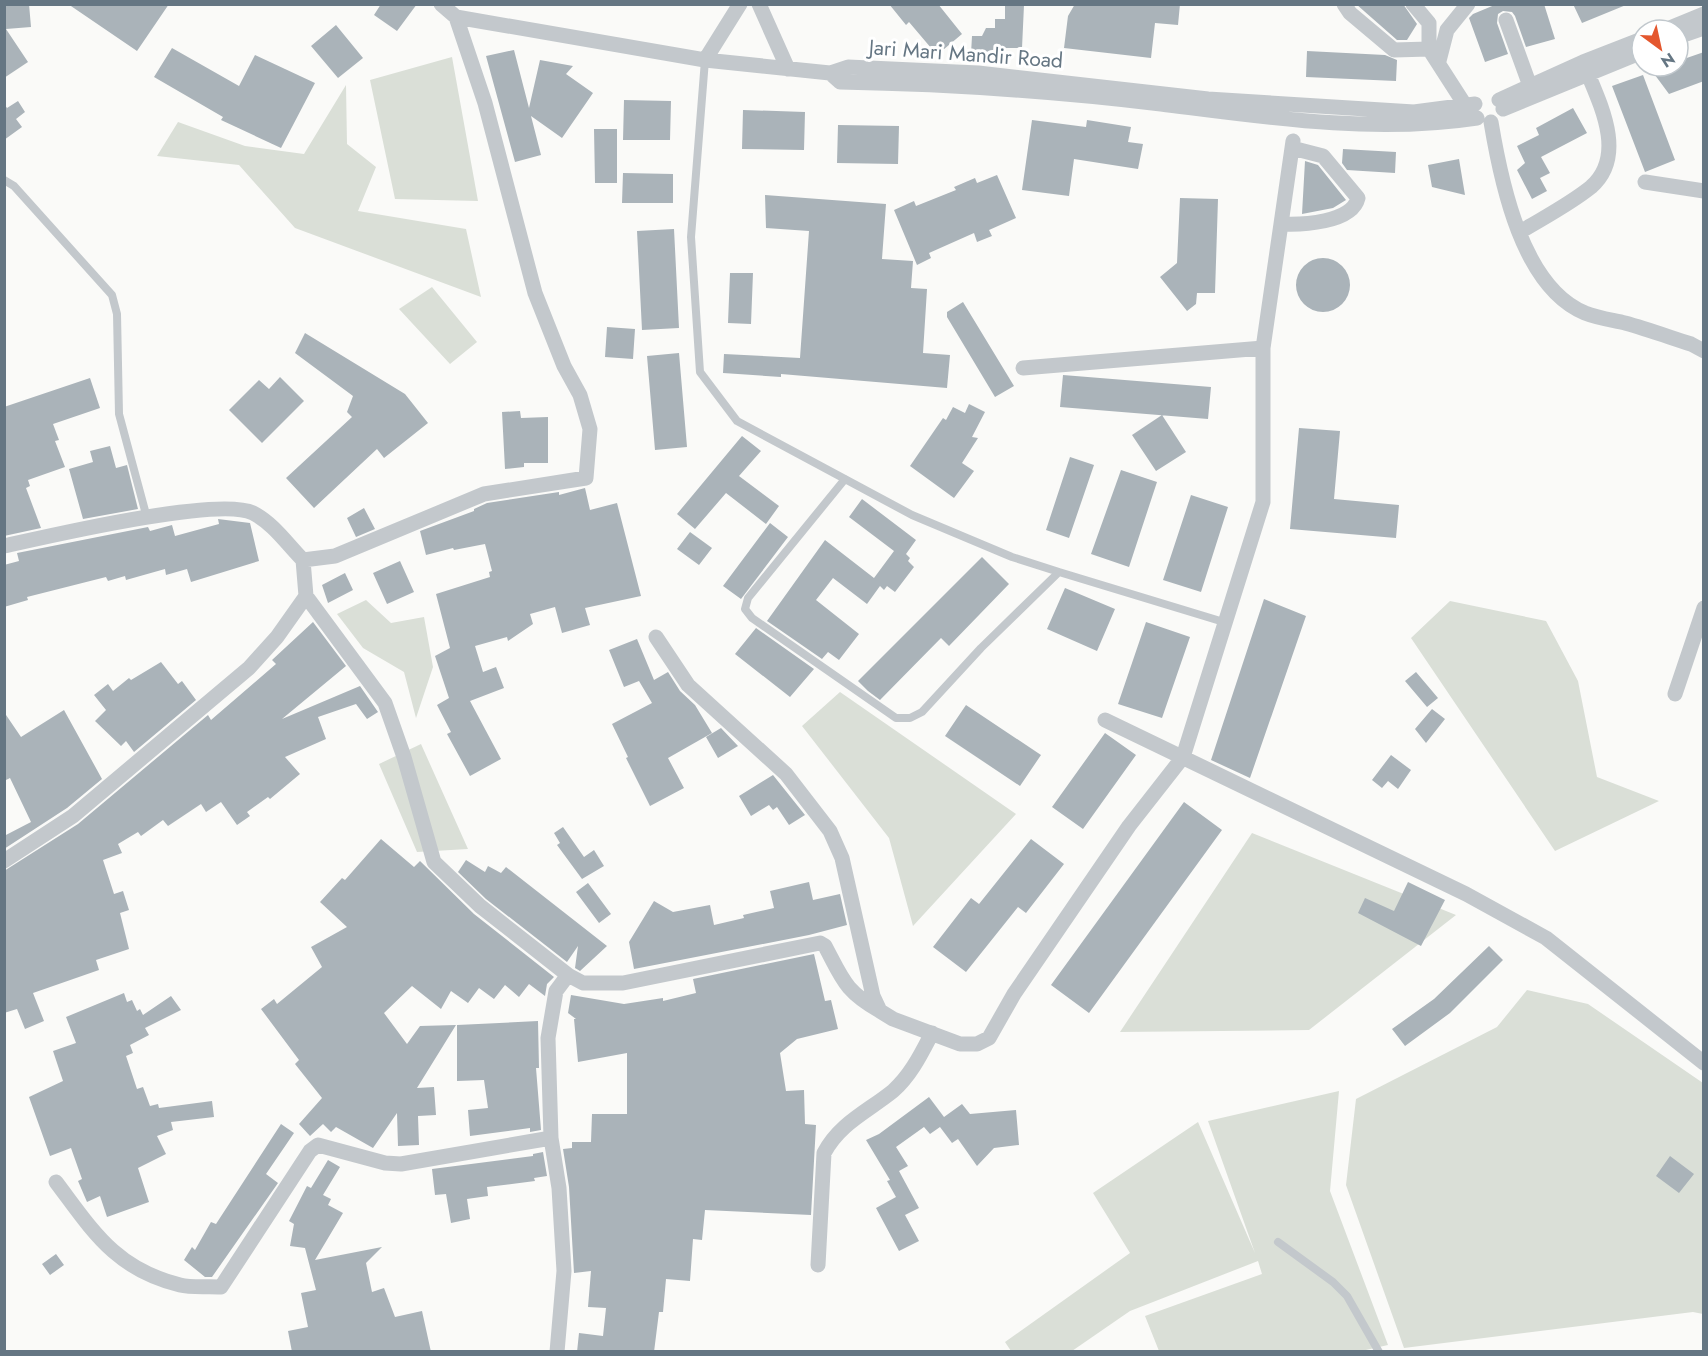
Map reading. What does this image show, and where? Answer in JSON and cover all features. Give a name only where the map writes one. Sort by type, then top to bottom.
[{"type":"street","points":[[303,560],[335,556],[484,494],[586,478],[590,429],[580,395],[564,366],[535,293],[485,103],[456,17],[441,4]]},
{"type":"street","points":[[705,60],[740,4]]},
{"type":"street","points":[[759,4],[788,69]]},
{"type":"street","points":[[1344,4],[1350,13],[1394,50],[1429,49]]},
{"type":"street","points":[[1413,4],[1429,23],[1429,49],[1485,110],[1499,168],[1521,232],[1541,276],[1554,293],[1567,304],[1586,313],[1691,344],[1704,351]]},
{"type":"street","points":[[1422,4],[1447,30]]},
{"type":"street","points":[[1439,61],[1447,30],[1468,4]]},
{"type":"street","points":[[1690,20],[1704,14]]},
{"type":"street","name":"Jari Mari Mandir Road","points":[[456,17],[705,60],[830,73],[848,67],[978,73],[1063,88],[1208,99],[1305,113],[1485,110],[1530,86],[1585,68],[1630,45]]},
{"type":"street","points":[[1506,20],[1530,86]]},
{"type":"street","points":[[1485,110],[1585,68],[1630,55]]},
{"type":"street","points":[[1521,232],[1592,186],[1605,167],[1609,147],[1607,125],[1585,68]]},
{"type":"street","points":[[4,546],[214,507],[252,513],[267,523],[303,560],[306,596],[385,703],[404,757],[434,862],[480,906],[568,975],[583,983],[623,983],[820,943],[825,946],[846,986],[856,997],[880,1011],[960,1044],[977,1044],[988,1038],[1014,994],[1129,826],[1183,757],[1227,623],[1263,502],[1263,348],[1292,145],[1287,130],[1288,111]]},
{"type":"street","points":[[1292,145],[1301,133],[1305,113]]},
{"type":"street","points":[[1281,224],[1303,225],[1338,217],[1348,211],[1358,198],[1323,156],[1292,145]]},
{"type":"street","points":[[1644,182],[1704,191]]},
{"type":"street","points":[[1023,368],[1263,348]]},
{"type":"street","points":[[4,861],[73,816],[249,668],[277,637],[306,596]]},
{"type":"street","points":[[1676,694],[1704,608]]},
{"type":"street","points":[[656,637],[688,685],[786,774],[830,831],[842,858],[873,996],[880,1011]]},
{"type":"street","points":[[1105,720],[1466,894],[1546,938],[1704,1063]]},
{"type":"street","points":[[557,1352],[564,1271],[559,1188],[551,1138],[548,1038],[556,991],[568,975]]},
{"type":"street","points":[[818,1265],[824,1153],[832,1138],[844,1124],[893,1091],[910,1073],[932,1033]]},
{"type":"street","points":[[56,1182],[115,1256],[137,1269],[182,1285],[221,1287],[310,1151],[318,1145],[385,1163],[401,1164],[551,1138]]},
{"type":"lane","points":[[705,60],[691,237],[700,372],[737,421],[912,515],[1012,557],[1227,623]]},
{"type":"lane","points":[[4,180],[14,186],[112,295],[117,314],[119,414],[147,519]]},
{"type":"lane","points":[[845,479],[748,598],[745,609],[752,618],[896,718],[910,718],[922,712],[981,648],[1059,572]]},
{"type":"lane","points":[[1278,1242],[1347,1296],[1379,1352]]},
{"type":"shaded area","points":[[452,57],[478,201],[395,199],[370,80]]},
{"type":"shaded area","points":[[346,85],[347,144],[376,167],[358,211],[466,229],[481,297],[295,228],[239,165],[157,156],[178,122],[245,146],[304,154]]},
{"type":"shaded area","points":[[432,287],[477,342],[450,364],[399,309]]},
{"type":"shaded area","points":[[366,600],[391,623],[424,617],[433,667],[416,718],[404,672],[363,648],[337,614]]},
{"type":"shaded area","points":[[1450,601],[1546,621],[1578,681],[1597,777],[1659,801],[1555,851],[1411,638]]},
{"type":"shaded area","points":[[840,692],[1016,814],[913,926],[889,838],[802,726]]},
{"type":"shaded area","points":[[421,744],[468,849],[417,852],[379,764]]},
{"type":"shaded area","points":[[1252,833],[1456,915],[1309,1030],[1120,1032]]},
{"type":"shaded area","points":[[1527,990],[1588,1004],[1703,1083],[1703,1314],[1693,1312],[1404,1348],[1346,1185],[1356,1099],[1497,1027]]},
{"type":"shaded area","points":[[1339,1091],[1330,1191],[1388,1345],[1357,1352],[1159,1351],[1145,1316],[1262,1274],[1258,1261],[1130,1311],[1072,1351],[1011,1351],[1005,1342],[1130,1253],[1093,1193],[1198,1122],[1255,1253],[1208,1121]]},
{"type":"building","points":[[4,4],[29,4],[31,27],[6,29],[28,62],[4,78]]},
{"type":"building","points":[[68,4],[169,4],[137,51]]},
{"type":"building","points":[[381,4],[417,4],[397,31],[374,15]]},
{"type":"building","points":[[889,4],[938,4],[962,34],[937,55],[909,22],[906,25]]},
{"type":"building","points":[[1075,4],[1180,4],[1178,25],[1155,23],[1151,58],[1064,48],[1068,16]]},
{"type":"building","points":[[1356,4],[1403,4],[1417,24],[1407,40],[1397,40]]},
{"type":"building","points":[[1497,4],[1544,4],[1555,39],[1526,47],[1515,16],[1512,12],[1503,11],[1498,14],[1497,23],[1508,54],[1485,62],[1469,18]]},
{"type":"building","points":[[1573,4],[1626,4],[1626,5],[1582,23]]},
{"type":"building","points":[[1005,5],[1024,5],[1022,48],[1004,48],[1003,56],[971,54],[972,36],[982,36],[986,28],[995,28],[995,19],[1005,19]]},
{"type":"building","points":[[336,25],[363,58],[338,78],[311,46]]},
{"type":"building","points":[[172,48],[239,86],[255,55],[315,83],[281,148],[221,120],[223,117],[154,77]]},
{"type":"building","points":[[514,50],[529,108],[540,60],[573,66],[566,74],[593,93],[562,138],[531,116],[541,155],[515,162],[486,56]]},
{"type":"building","points":[[1307,51],[1385,55],[1397,60],[1396,81],[1306,77]]},
{"type":"building","points":[[1704,52],[1704,81],[1669,94],[1657,78],[1690,78],[1690,57]]},
{"type":"building","points":[[1635,78],[1644,78],[1675,160],[1645,172],[1612,86]]},
{"type":"building","points":[[624,100],[671,101],[670,140],[623,140]]},
{"type":"building","points":[[18,101],[25,112],[16,119],[22,127],[4,140],[4,104],[7,108]]},
{"type":"building","points":[[1573,108],[1587,133],[1541,157],[1550,173],[1540,178],[1547,191],[1532,199],[1517,170],[1525,163],[1517,146],[1539,135],[1536,128]]},
{"type":"building","points":[[743,110],[805,112],[804,150],[742,149]]},
{"type":"building","points":[[1032,120],[1086,127],[1087,120],[1131,127],[1128,142],[1143,144],[1138,169],[1074,159],[1069,196],[1022,190]]},
{"type":"building","points":[[838,125],[899,126],[898,164],[837,163]]},
{"type":"building","points":[[594,129],[617,129],[617,183],[595,183]]},
{"type":"building","points":[[1343,149],[1396,152],[1395,173],[1347,170],[1342,163]]},
{"type":"building","points":[[1459,159],[1465,195],[1432,187],[1428,165]]},
{"type":"building","points":[[1305,161],[1318,165],[1346,200],[1333,208],[1302,214]]},
{"type":"building","points":[[623,173],[673,174],[673,203],[622,203]]},
{"type":"building","points":[[997,175],[1016,218],[989,230],[992,236],[977,242],[974,233],[929,253],[931,258],[917,265],[894,210],[914,201],[916,206],[956,190],[954,187],[975,178],[977,183]]},
{"type":"building","points":[[765,195],[886,204],[882,259],[913,261],[911,288],[927,289],[923,353],[950,355],[947,388],[781,374],[781,377],[723,373],[724,354],[800,358],[809,231],[766,228]]},
{"type":"building","points":[[1180,198],[1218,199],[1215,293],[1197,293],[1196,304],[1187,311],[1160,277],[1177,263]]},
{"type":"building","points":[[674,229],[679,328],[642,330],[637,231]]},
{"type":"building","points":[[1318,258],[1328,258],[1338,262],[1346,270],[1350,285],[1346,300],[1338,308],[1328,312],[1318,312],[1308,308],[1300,300],[1296,290],[1296,280],[1300,270],[1308,262]]},
{"type":"building","points":[[730,273],[753,273],[751,324],[728,323]]},
{"type":"building","points":[[963,302],[1014,386],[995,397],[947,317],[947,312]]},
{"type":"building","points":[[607,327],[635,329],[633,359],[605,357]]},
{"type":"building","points":[[305,333],[405,394],[428,423],[384,458],[377,449],[314,508],[286,478],[352,417],[347,412],[353,396],[295,353]]},
{"type":"building","points":[[679,353],[687,447],[655,450],[647,356]]},
{"type":"building","points":[[1063,375],[1211,387],[1208,419],[1060,407]]},
{"type":"building","points":[[280,377],[304,401],[262,443],[229,410],[259,380],[269,389]]},
{"type":"building","points":[[90,378],[100,408],[53,424],[59,440],[55,441],[65,467],[28,480],[30,486],[26,488],[41,528],[4,536],[4,407]]},
{"type":"building","points":[[969,404],[985,412],[972,437],[978,438],[962,463],[974,471],[954,498],[910,466],[943,418],[946,420],[953,407],[965,413]]},
{"type":"building","points":[[520,411],[521,418],[548,417],[548,463],[524,463],[524,467],[505,469],[502,412]]},
{"type":"building","points":[[1162,415],[1186,452],[1156,471],[1132,435]]},
{"type":"building","points":[[1299,428],[1340,431],[1334,499],[1399,505],[1396,538],[1290,529]]},
{"type":"building","points":[[742,436],[761,451],[739,476],[779,506],[766,524],[726,493],[695,529],[677,514]]},
{"type":"building","points":[[110,446],[116,468],[127,465],[138,509],[83,519],[69,469],[93,462],[90,451]]},
{"type":"building","points":[[1070,457],[1094,465],[1069,538],[1046,530]]},
{"type":"building","points":[[1121,470],[1157,482],[1129,567],[1091,554]]},
{"type":"building","points":[[585,488],[590,510],[617,503],[641,596],[585,608],[590,625],[562,633],[555,607],[530,614],[533,624],[508,641],[507,637],[475,646],[483,672],[496,667],[504,688],[470,701],[501,759],[470,776],[447,734],[451,732],[437,705],[449,698],[435,656],[450,648],[436,594],[490,577],[489,572],[492,571],[485,544],[454,550],[453,548],[426,555],[420,531],[474,511],[487,503],[559,492],[559,495]]},
{"type":"building","points":[[1191,495],[1228,507],[1201,592],[1163,580]]},
{"type":"building","points":[[862,499],[916,540],[906,554],[910,558],[908,561],[914,567],[895,592],[887,586],[884,590],[880,586],[867,604],[833,578],[816,600],[859,634],[839,660],[828,652],[822,659],[767,621],[825,540],[874,578],[894,551],[849,517]]},
{"type":"building","points":[[364,508],[375,529],[356,537],[347,518]]},
{"type":"building","points":[[218,519],[250,523],[259,561],[191,582],[187,569],[166,575],[165,569],[126,580],[125,576],[108,581],[106,577],[27,597],[28,600],[4,607],[4,565],[19,561],[17,553],[148,527],[150,531],[172,525],[175,536],[219,524]]},
{"type":"building","points":[[770,523],[788,537],[741,599],[723,586]]},
{"type":"building","points":[[690,532],[712,548],[699,565],[677,549]]},
{"type":"building","points":[[982,557],[1009,584],[949,646],[941,638],[880,700],[868,691],[858,681]]},
{"type":"building","points":[[400,561],[414,592],[387,604],[373,573]]},
{"type":"building","points":[[345,573],[353,590],[328,603],[322,585]]},
{"type":"building","points":[[1065,588],[1115,609],[1097,651],[1047,629]]},
{"type":"building","points":[[1264,599],[1306,616],[1250,778],[1211,760]]},
{"type":"building","points":[[313,622],[346,666],[282,719],[360,686],[378,712],[367,719],[356,704],[318,717],[326,739],[285,757],[300,774],[270,799],[268,797],[247,812],[250,816],[237,825],[221,802],[206,812],[201,804],[168,826],[163,820],[141,836],[138,832],[118,844],[122,853],[103,860],[114,894],[123,891],[129,910],[120,913],[129,949],[96,960],[99,970],[33,993],[44,1021],[25,1029],[17,1009],[4,1013],[4,871],[78,824],[208,715],[211,720],[276,664],[272,660]]},
{"type":"building","points":[[1146,622],[1190,637],[1162,718],[1118,704]]},
{"type":"building","points":[[756,628],[814,669],[790,697],[735,654]]},
{"type":"building","points":[[637,639],[654,680],[668,672],[680,691],[695,705],[712,733],[668,758],[684,788],[650,806],[612,724],[652,703],[639,681],[624,687],[609,650]]},
{"type":"building","points":[[161,662],[178,684],[182,681],[196,700],[134,752],[126,741],[121,746],[95,721],[106,710],[94,695],[108,684],[113,691],[129,678],[131,680]]},
{"type":"building","points":[[1416,672],[1438,698],[1427,707],[1405,681]]},
{"type":"building","points":[[966,705],[1041,755],[1020,786],[945,736]]},
{"type":"building","points":[[1432,709],[1445,719],[1426,743],[1415,729]]},
{"type":"building","points":[[64,710],[102,779],[67,808],[4,849],[4,836],[31,822],[10,778],[4,781],[4,712],[21,737]]},
{"type":"building","points":[[721,728],[738,746],[718,758],[706,737]]},
{"type":"building","points":[[1105,733],[1136,755],[1083,829],[1052,807]]},
{"type":"building","points":[[1391,755],[1411,770],[1398,789],[1388,781],[1382,788],[1372,780]]},
{"type":"building","points":[[773,775],[805,815],[789,825],[777,807],[773,810],[769,805],[751,816],[739,796]]},
{"type":"building","points":[[1184,802],[1222,830],[1089,1013],[1051,985]]},
{"type":"building","points":[[563,827],[584,857],[594,850],[604,866],[582,879],[557,845],[560,843],[554,833]]},
{"type":"building","points":[[381,839],[414,867],[420,861],[474,914],[554,977],[547,984],[545,996],[529,984],[519,997],[505,985],[494,999],[479,988],[468,1003],[451,991],[441,1009],[412,986],[384,1013],[407,1044],[420,1026],[456,1025],[417,1088],[434,1087],[436,1115],[418,1116],[419,1145],[398,1146],[397,1113],[373,1148],[336,1127],[331,1132],[323,1124],[310,1136],[299,1124],[322,1098],[295,1064],[299,1060],[261,1009],[274,999],[277,1004],[322,967],[311,947],[347,927],[320,902],[342,878],[345,880]]},
{"type":"building","points":[[1031,839],[1064,864],[1026,913],[1018,907],[966,972],[933,947],[971,898],[979,904]]},
{"type":"building","points":[[466,860],[485,872],[488,866],[501,873],[506,867],[607,946],[580,971],[575,968],[578,946],[567,962],[486,899],[458,872]]},
{"type":"building","points":[[809,882],[813,900],[840,894],[847,925],[809,935],[634,969],[629,942],[654,901],[673,912],[710,905],[714,925],[774,908],[770,891]]},
{"type":"building","points":[[1408,882],[1445,900],[1421,946],[1358,913],[1365,898],[1394,911]]},
{"type":"building","points":[[588,883],[611,914],[599,923],[576,892]]},
{"type":"building","points":[[1489,946],[1503,960],[1450,1013],[1405,1046],[1392,1029],[1434,999]]},
{"type":"building","points":[[814,954],[825,1001],[831,1000],[838,1029],[797,1039],[780,1053],[786,1091],[804,1090],[805,1124],[816,1125],[811,1215],[705,1210],[702,1240],[693,1239],[690,1281],[666,1279],[663,1312],[659,1312],[654,1352],[577,1352],[579,1333],[603,1336],[606,1308],[588,1307],[591,1271],[574,1273],[569,1187],[563,1149],[572,1148],[572,1142],[591,1142],[592,1114],[627,1114],[627,1053],[578,1062],[574,1019],[576,1019],[568,1013],[571,995],[624,1004],[663,998],[663,1001],[696,993],[693,979]]},
{"type":"building","points":[[124,993],[127,1002],[132,1000],[137,1011],[140,1009],[143,1015],[171,996],[181,1010],[145,1028],[149,1035],[130,1045],[133,1053],[126,1056],[137,1089],[143,1087],[150,1106],[158,1104],[159,1108],[212,1101],[214,1117],[171,1122],[173,1130],[157,1136],[166,1154],[138,1168],[149,1202],[107,1217],[100,1196],[87,1202],[78,1181],[82,1179],[71,1148],[50,1156],[29,1097],[63,1081],[53,1051],[76,1043],[66,1017]]},
{"type":"building","points":[[538,1021],[539,1068],[536,1068],[541,1130],[530,1132],[530,1128],[470,1136],[468,1110],[488,1108],[484,1080],[457,1081],[457,1025]]},
{"type":"building","points":[[929,1097],[944,1117],[962,1104],[970,1114],[1016,1110],[1019,1145],[994,1148],[977,1166],[958,1139],[952,1143],[940,1127],[930,1134],[924,1127],[896,1147],[908,1166],[899,1171],[919,1208],[905,1215],[919,1241],[899,1251],[876,1208],[896,1197],[887,1181],[890,1180],[866,1140],[879,1134]]},
{"type":"building","points":[[281,1124],[294,1133],[266,1174],[278,1183],[212,1277],[205,1277],[184,1260],[192,1247],[195,1250],[211,1222],[216,1224]]},
{"type":"building","points":[[543,1152],[547,1176],[534,1178],[535,1181],[487,1187],[488,1196],[467,1199],[470,1219],[451,1223],[446,1194],[435,1195],[432,1169],[533,1156],[533,1154]]},
{"type":"building","points":[[1670,1156],[1694,1174],[1679,1193],[1656,1176]]},
{"type":"building","points":[[328,1160],[340,1167],[323,1195],[331,1199],[328,1205],[343,1213],[315,1260],[382,1247],[366,1263],[372,1292],[384,1288],[395,1317],[422,1311],[431,1352],[292,1352],[288,1331],[308,1327],[301,1293],[316,1290],[305,1248],[290,1246],[294,1224],[289,1221],[307,1186],[311,1188]]},
{"type":"building","points":[[56,1254],[64,1265],[50,1275],[42,1264]]}]
